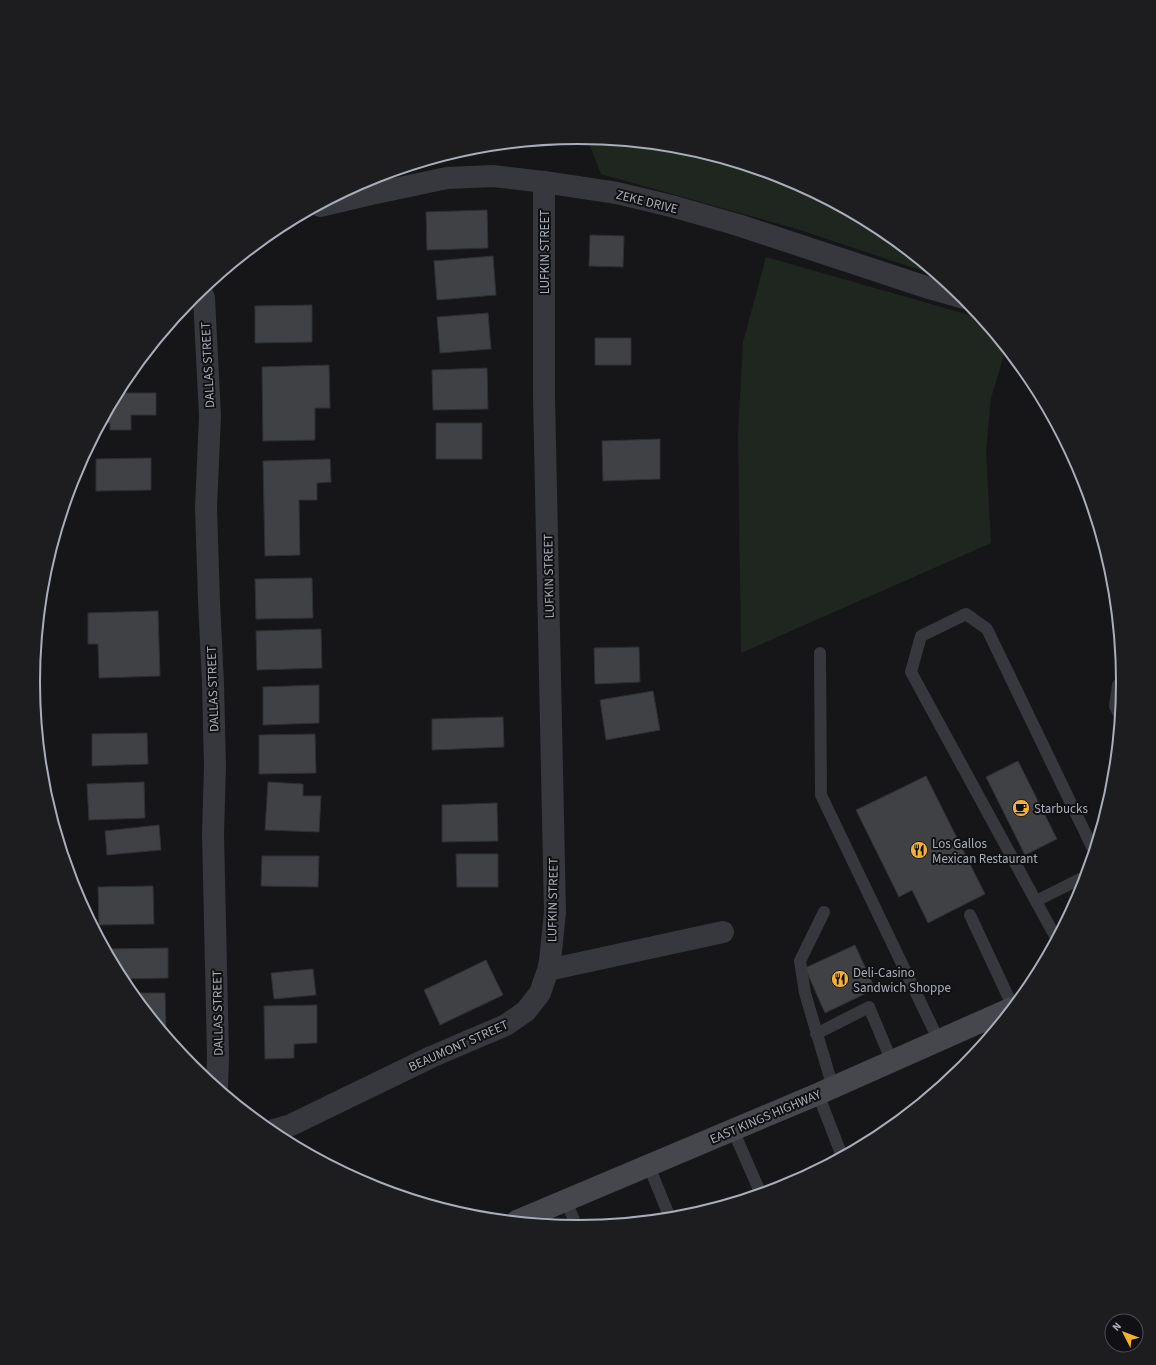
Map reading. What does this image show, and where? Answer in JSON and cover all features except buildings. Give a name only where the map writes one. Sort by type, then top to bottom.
[{"type":"main road","name":"EAST KINGS HIGHWAY","points":[[527,1218],[826,1091],[939,1041],[988,1028]]},
{"type":"street","name":"ZEKE DRIVE","points":[[336,202],[447,178],[493,176],[544,182],[617,193],[682,209],[738,225],[949,294]]},
{"type":"street","name":"LUFKIN STREET","points":[[544,182],[544,396],[554,912],[548,970]]},
{"type":"street","name":"DALLAS STREET","points":[[202,298],[210,416],[206,508],[215,766],[213,834],[218,1082]]},
{"type":"street","points":[[548,970],[723,932]]},
{"type":"street","name":"BEAUMONT STREET","points":[[277,1129],[291,1125],[431,1056],[506,1025],[526,1011],[540,993],[548,970]]},
{"type":"lane","points":[[1054,934],[911,672],[920,636],[966,614],[987,629],[1091,844]]},
{"type":"lane","points":[[820,653],[821,795],[939,1041]]},
{"type":"lane","points":[[1036,901],[1078,880]]},
{"type":"lane","points":[[824,912],[800,961],[805,993],[816,1034],[826,1091],[841,1151]]},
{"type":"lane","points":[[970,915],[1010,1002]]},
{"type":"lane","points":[[816,1034],[869,1007],[892,1062]]},
{"type":"lane","points":[[733,1130],[759,1189]]},
{"type":"lane","points":[[649,1166],[668,1213]]},
{"type":"lane","points":[[566,1201],[574,1220]]},
{"type":"shaded area","points":[[590,145],[648,149],[683,155],[751,173],[784,185],[847,217],[877,235],[925,272],[800,230],[601,174]]},
{"type":"shaded area","points":[[766,257],[970,315],[1004,354],[991,398],[986,451],[991,543],[741,653],[738,433],[743,342]]},
{"type":"place","name":"Starbucks","points":[[1021,808]]},
{"type":"place","name":"Los Gallos Mexican Restaurant","points":[[919,850]]},
{"type":"place","name":"Deli-Casino Sandwich Shoppe","points":[[840,979]]}]
